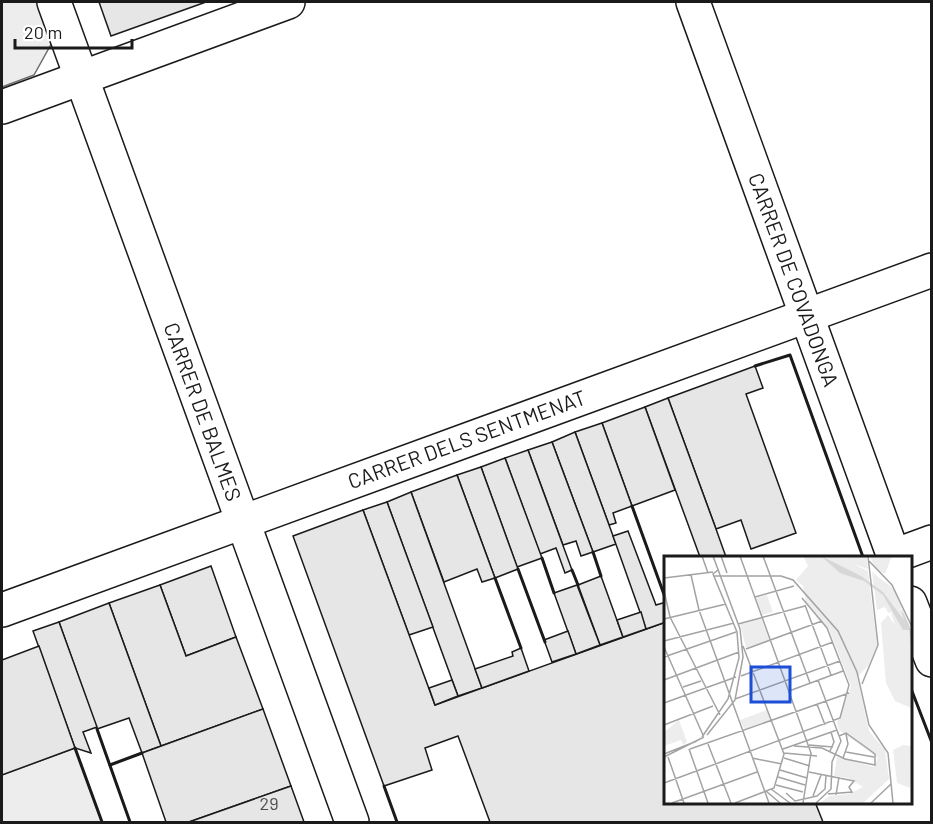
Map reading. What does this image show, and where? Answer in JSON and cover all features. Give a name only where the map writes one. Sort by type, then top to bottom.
[{"type":"street","name":"CARRER DE BALMES","points":[[54,2],[352,822]]},
{"type":"street","points":[[2,107],[81,76],[288,2]]},
{"type":"street","name":"CARRER DE COVADONGA","points":[[693,2],[805,316],[894,556]]},
{"type":"street","name":"CARRER DELS SENTMENAT","points":[[2,610],[932,270]]},
{"type":"street","points":[[894,556],[932,542]]},
{"type":"street","points":[[912,608],[932,660]]},
{"type":"shaded area","points":[[2,2],[40,2],[54,39],[34,75],[2,87]]},
{"type":"shaded area","points":[[75,748],[102,822],[2,822],[2,775]]},
{"type":"building","points":[[99,2],[206,2],[111,36]]},
{"type":"building","points":[[755,366],[763,388],[746,394],[796,533],[751,549],[741,520],[716,529],[668,398]]},
{"type":"building","points":[[668,398],[726,556],[700,556],[645,407]]},
{"type":"building","points":[[645,407],[675,490],[632,506],[602,423]]},
{"type":"building","points":[[602,423],[632,506],[613,513],[616,523],[609,525],[575,432]]},
{"type":"building","points":[[575,432],[616,544],[593,552],[552,442]]},
{"type":"building","points":[[552,442],[593,552],[581,556],[576,541],[563,545],[528,450]]},
{"type":"building","points":[[528,450],[572,570],[565,573],[556,548],[540,554],[505,458]]},
{"type":"building","points":[[505,458],[542,558],[517,567],[481,467]]},
{"type":"building","points":[[481,467],[518,569],[495,578],[457,475]]},
{"type":"building","points":[[457,475],[495,578],[482,582],[477,569],[444,582],[411,492]]},
{"type":"building","points":[[411,492],[482,688],[458,696],[387,502]]},
{"type":"building","points":[[387,502],[433,627],[409,635],[363,510]]},
{"type":"building","points":[[363,510],[435,705],[664,623],[664,803],[815,803],[823,822],[490,822],[458,736],[425,748],[432,770],[384,786],[293,536]]},
{"type":"building","points":[[628,531],[656,605],[664,603],[664,623],[646,629],[613,536]]},
{"type":"building","points":[[211,566],[236,637],[186,656],[160,585]]},
{"type":"building","points":[[601,576],[623,637],[600,645],[578,585]]},
{"type":"building","points":[[160,585],[186,656],[236,637],[263,709],[161,746],[109,603]]},
{"type":"building","points":[[577,585],[600,645],[576,654],[554,593]]},
{"type":"building","points":[[109,603],[161,746],[142,753],[129,718],[97,729],[59,622]]},
{"type":"building","points":[[641,612],[646,629],[623,637],[617,620]]},
{"type":"building","points":[[59,622],[97,727],[83,732],[91,753],[75,748],[33,631]]},
{"type":"building","points":[[568,631],[576,654],[552,662],[544,640]]},
{"type":"building","points":[[39,646],[75,748],[2,775],[2,660]]},
{"type":"building","points":[[521,648],[529,671],[482,688],[475,669],[513,656],[512,652]]},
{"type":"building","points":[[452,680],[458,696],[435,705],[429,688]]},
{"type":"building","points":[[263,709],[291,786],[189,822],[166,822],[142,753]]},
{"type":"building","points":[[291,786],[304,822],[189,822]]},
{"type":"wall","points":[[755,366],[790,355],[863,556]]},
{"type":"wall","points":[[632,506],[664,594]]},
{"type":"wall","points":[[593,552],[601,576]]},
{"type":"wall","points":[[542,558],[554,593]]},
{"type":"wall","points":[[518,569],[545,642]]},
{"type":"wall","points":[[572,570],[578,585]]},
{"type":"wall","points":[[495,578],[521,648]]},
{"type":"wall","points":[[912,691],[932,743]]},
{"type":"wall","points":[[97,729],[130,822]]},
{"type":"wall","points":[[75,748],[102,822]]},
{"type":"wall","points":[[110,765],[142,753]]},
{"type":"wall","points":[[384,786],[397,822]]}]
